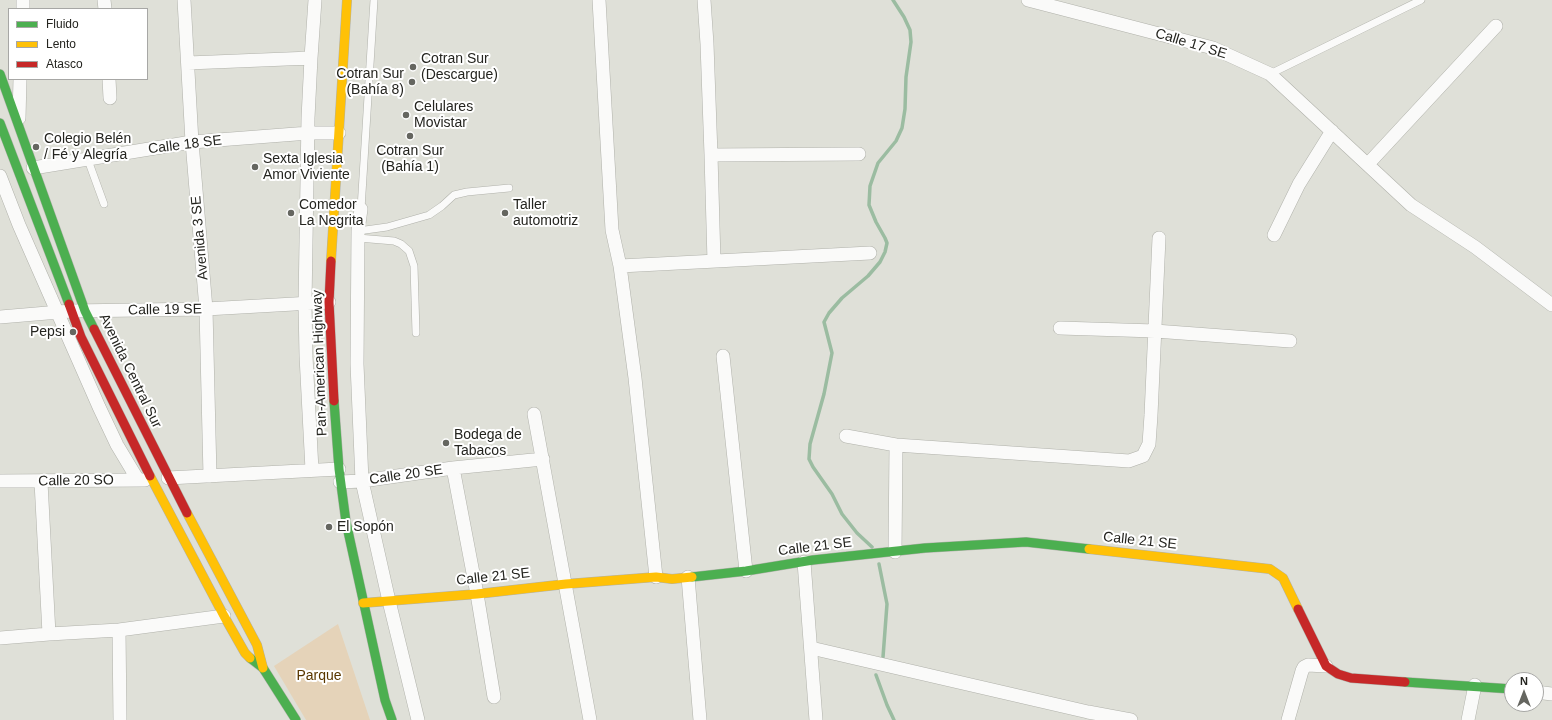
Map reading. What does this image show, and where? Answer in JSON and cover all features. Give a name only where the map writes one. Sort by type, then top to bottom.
[{"type":"main road","name":"Pan-American Highway","points":[[347,0],[329,302],[333,391],[340,482],[346,522],[385,700],[392,720]]},
{"type":"main road","name":"Avenida Central Sur","points":[[0,74],[85,311],[168,478],[258,645],[263,668]]},
{"type":"main road","name":"Avenida Central Sur","points":[[0,123],[19,171],[65,312],[81,337],[152,479],[224,616],[245,653],[263,668],[296,720]]},
{"type":"main road","name":"Calle 21 SE","points":[[363,603],[656,577],[672,579],[895,552],[1026,542],[1270,568],[1283,578],[1326,666]]},
{"type":"main road","points":[[1326,666],[1338,674],[1351,678],[1504,688]]},
{"type":"street","name":"Avenida 3 SE","points":[[184,0],[192,142],[206,309],[210,476]]},
{"type":"street","points":[[312,470],[305,304],[309,90],[315,0]]},
{"type":"street","points":[[599,0],[612,230],[620,266],[635,378],[656,577]]},
{"type":"street","points":[[704,0],[707,44],[714,261]]},
{"type":"street","name":"Calle 17 SE","points":[[1028,0],[1213,48],[1270,74],[1411,205],[1475,246],[1552,305]]},
{"type":"street","points":[[1368,164],[1496,26]]},
{"type":"street","points":[[188,63],[311,58]]},
{"type":"street","points":[[19,127],[20,80]]},
{"type":"street","points":[[109,80],[110,98]]},
{"type":"street","points":[[1274,235],[1299,184],[1332,131]]},
{"type":"street","name":"Calle 18 SE","points":[[33,168],[192,142],[309,133],[339,133]]},
{"type":"street","points":[[711,155],[859,154]]},
{"type":"street","points":[[19,171],[0,175],[19,225],[65,312],[98,407],[117,445],[138,480]]},
{"type":"street","points":[[361,209],[358,235],[357,364],[362,481],[418,720]]},
{"type":"street","points":[[333,235],[358,235]]},
{"type":"street","points":[[846,436],[896,445],[1129,461],[1143,456],[1149,444],[1159,238]]},
{"type":"street","points":[[620,266],[870,253]]},
{"type":"street","name":"Calle 19 SE","points":[[0,316],[85,311],[206,309],[329,302]]},
{"type":"street","points":[[1060,328],[1155,331],[1290,341]]},
{"type":"street","points":[[723,356],[746,571]]},
{"type":"street","points":[[534,414],[590,720]]},
{"type":"street","points":[[895,552],[896,445]]},
{"type":"street","name":"Calle 20 SE","points":[[340,482],[362,481],[453,468],[543,459]]},
{"type":"street","points":[[453,468],[477,594],[494,697]]},
{"type":"street","points":[[168,478],[339,469]]},
{"type":"street","name":"Calle 20 SO","points":[[0,481],[42,482],[152,479]]},
{"type":"street","points":[[42,482],[49,634]]},
{"type":"street","points":[[804,562],[816,720]]},
{"type":"street","points":[[688,577],[700,720]]},
{"type":"street","points":[[0,638],[119,630],[224,616]]},
{"type":"street","points":[[119,630],[120,720]]},
{"type":"street","points":[[810,648],[1077,715],[1131,720]]},
{"type":"street","points":[[1288,720],[1304,667],[1308,665],[1326,666]]},
{"type":"street","points":[[1468,720],[1475,686]]},
{"type":"lane","points":[[361,209],[374,0]]},
{"type":"lane","points":[[1270,74],[1421,0]]},
{"type":"lane","points":[[88,160],[104,204]]},
{"type":"lane","points":[[358,235],[429,215],[454,195],[467,192],[509,188]]},
{"type":"lane","points":[[358,235],[394,241],[401,244],[409,251],[414,266],[416,333]]},
{"type":"green space","name":"Parque","points":[[338,624],[370,720],[306,720],[274,666]]},
{"type":"waterway","points":[[872,547],[857,533],[842,514],[832,494],[809,459],[810,444],[824,394],[832,353],[824,322],[829,313],[842,298],[868,276],[880,262],[885,252],[887,243],[869,205],[870,186],[878,163],[896,141],[902,128],[905,109],[906,77],[911,42],[910,30],[893,0]]},
{"type":"waterway","points":[[879,564],[887,604],[883,657]]},
{"type":"waterway","points":[[876,675],[894,720]]},
{"type":"traffic: fast","points":[[0,74],[85,311],[94,329]]},
{"type":"traffic: fast","points":[[0,123],[69,304]]},
{"type":"traffic: fast","points":[[334,401],[339,469],[346,522],[385,700],[392,720]]},
{"type":"traffic: fast","points":[[692,577],[746,571],[813,560],[925,548],[1026,542],[1089,549]]},
{"type":"traffic: fast","points":[[250,658],[263,668],[296,720]]},
{"type":"traffic: fast","points":[[1405,682],[1504,688]]},
{"type":"traffic: slow","points":[[331,261],[347,0]]},
{"type":"traffic: slow","points":[[150,476],[224,616],[245,653],[250,658]]},
{"type":"traffic: slow","points":[[187,513],[257,645],[263,668]]},
{"type":"traffic: slow","points":[[1089,549],[1270,569],[1283,578],[1298,609]]},
{"type":"traffic: slow","points":[[363,603],[477,594],[566,584],[656,577],[672,579],[692,577]]},
{"type":"traffic: jam","points":[[331,261],[329,302],[334,401]]},
{"type":"traffic: jam","points":[[69,304],[81,337],[150,476]]},
{"type":"traffic: jam","points":[[94,329],[187,513]]},
{"type":"traffic: jam","points":[[1298,609],[1326,666],[1338,674],[1351,678],[1405,682]]},
{"type":"place","name":"Cotran Sur (Descargue)","points":[[413,67]]},
{"type":"place","name":"Cotran Sur (Bahía 8)","points":[[412,82]]},
{"type":"place","name":"Celulares Movistar","points":[[406,115]]},
{"type":"place","name":"Cotran Sur (Bahía 1)","points":[[410,136]]},
{"type":"place","name":"Colegio Belén / Fé y Alegría","points":[[36,147]]},
{"type":"place","name":"Sexta Iglesia Amor Viviente","points":[[255,167]]},
{"type":"place","name":"Comedor La Negrita","points":[[291,213]]},
{"type":"place","name":"Taller automotriz","points":[[505,213]]},
{"type":"place","name":"Pepsi","points":[[73,332]]},
{"type":"place","name":"Bodega de Tabacos","points":[[446,443]]},
{"type":"place","name":"El Sopón","points":[[329,527]]}]
